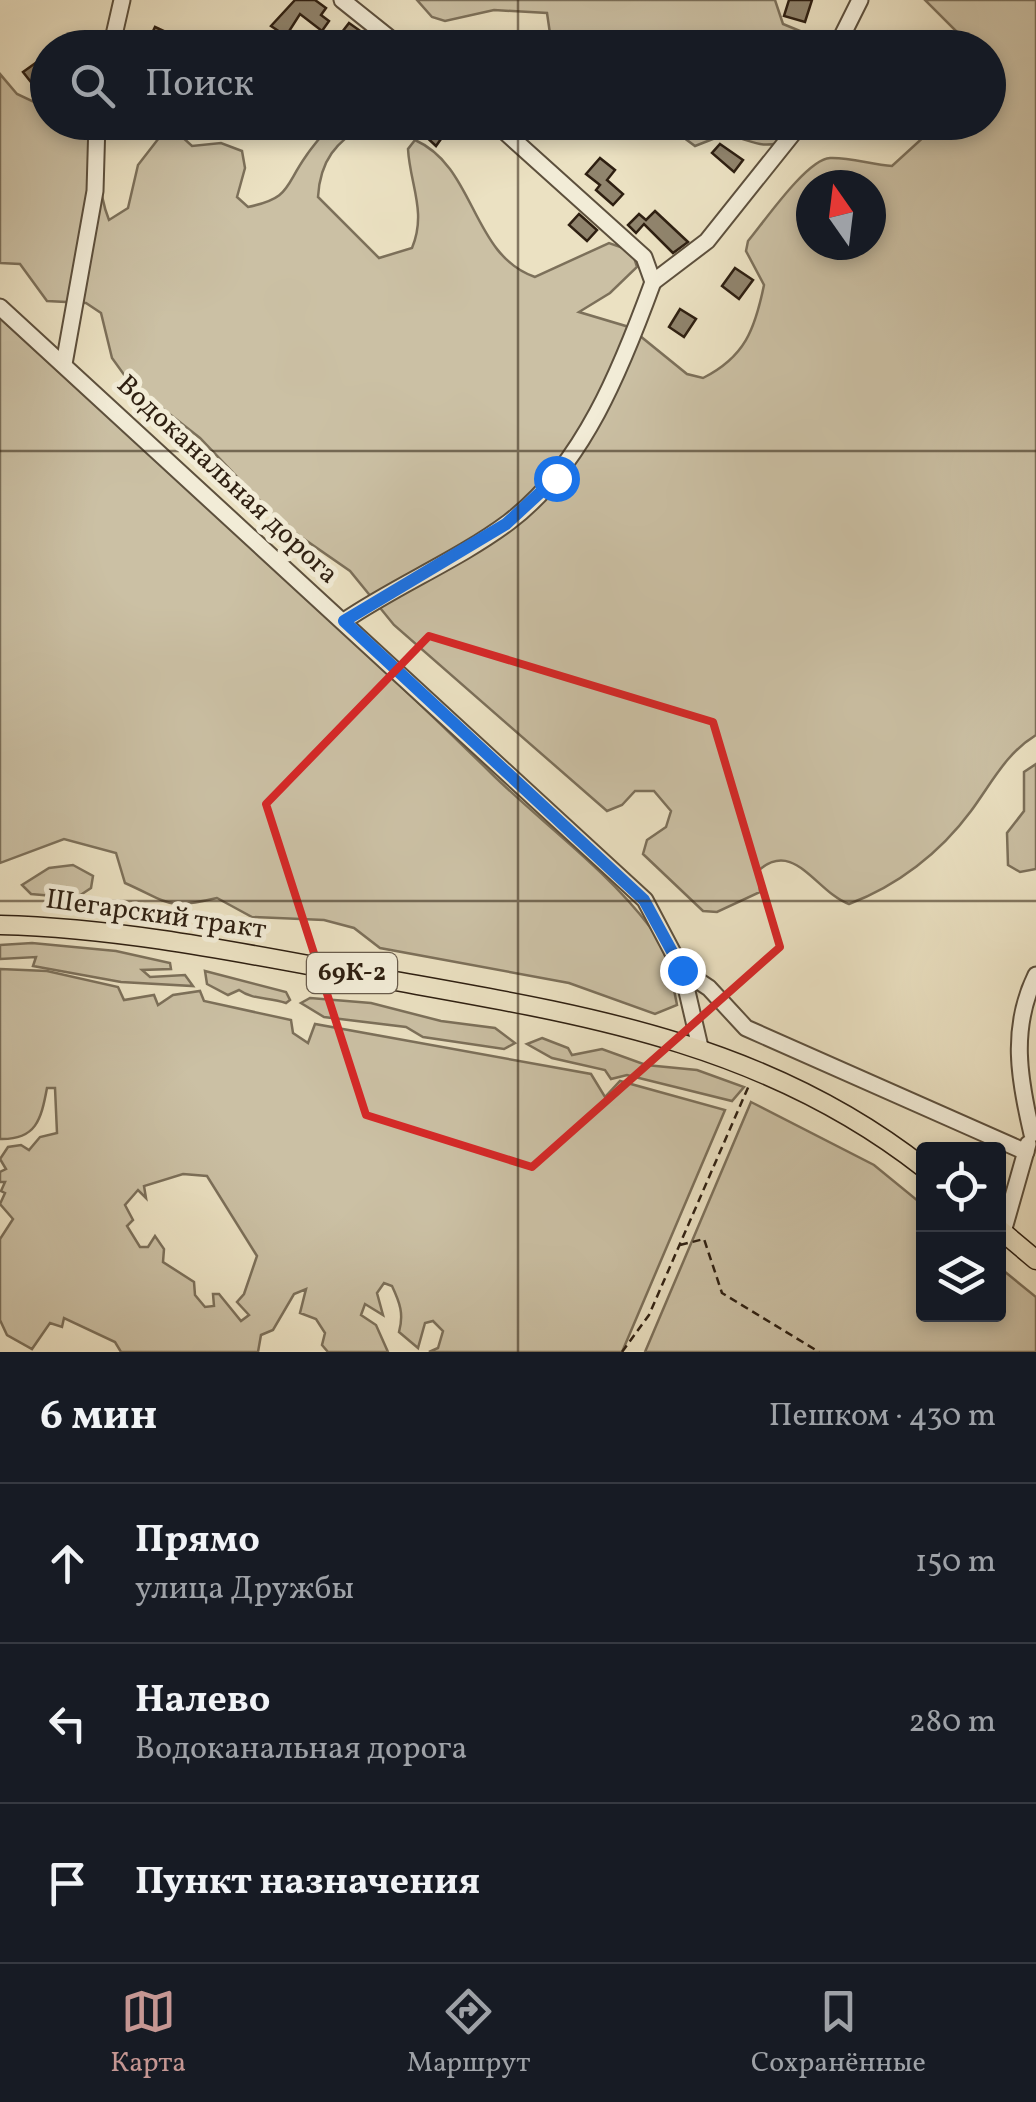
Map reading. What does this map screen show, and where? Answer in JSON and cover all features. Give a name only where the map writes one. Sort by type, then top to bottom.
[{"type":"main road","name":"Шегарский тракт","points":[[0,925],[122,934],[222,949],[597,1019],[700,1047],[756,1068],[837,1108],[916,1162]]},
{"type":"main road","points":[[1003,1232],[1036,1260]]},
{"type":"street","points":[[116,30],[122,0]]},
{"type":"street","points":[[342,0],[380,30]]},
{"type":"street","points":[[845,30],[860,0]]},
{"type":"street","points":[[64,364],[96,191],[97,140]]},
{"type":"street","points":[[514,140],[644,257],[653,282]]},
{"type":"street","points":[[344,621],[506,524],[556,478],[590,426],[653,282],[707,242],[788,140]]},
{"type":"street","name":"Водоканальная дорога","points":[[0,307],[644,900],[682,970],[709,988],[746,1028],[1026,1152]]},
{"type":"street","points":[[682,970],[700,1047]]},
{"type":"street","points":[[1006,1214],[1034,1133],[1018,1075],[1021,1006],[1036,975]]},
{"type":"path","points":[[622,1352],[648,1315],[756,1068]]},
{"type":"path","points":[[678,1245],[704,1239],[722,1292],[819,1352]]},
{"type":"highlighted area","points":[[429,636],[713,722],[780,947],[532,1167],[366,1115],[266,804]]},
{"type":"shaded area","points":[[417,0],[775,0],[783,24],[798,30],[550,30],[547,13],[494,10],[445,21],[432,17]]},
{"type":"shaded area","points":[[925,0],[1036,0],[1036,735],[1008,760],[959,826],[931,854],[901,878],[849,904],[805,871],[783,861],[771,862],[758,871],[760,892],[717,912],[703,911],[643,854],[647,840],[666,827],[671,811],[654,791],[635,791],[622,805],[607,811],[394,625],[350,571],[281,523],[200,438],[130,383],[112,358],[101,313],[86,303],[47,301],[20,264],[0,263],[0,74],[17,94],[30,100],[30,140],[101,140],[99,172],[109,220],[128,208],[138,165],[157,140],[185,140],[192,146],[221,143],[242,151],[245,168],[237,197],[248,207],[272,200],[285,190],[318,140],[344,140],[326,162],[318,197],[379,258],[412,248],[416,235],[418,210],[408,149],[415,140],[435,153],[450,170],[498,250],[514,266],[535,277],[609,243],[632,251],[637,267],[610,293],[579,312],[629,327],[687,374],[703,378],[729,361],[752,328],[764,285],[746,251],[748,241],[796,183],[796,260],[886,260],[886,170],[809,170],[830,158],[892,166],[920,140],[1006,140],[1006,30],[955,30]]},
{"type":"shaded area","points":[[687,140],[710,140],[695,146]]},
{"type":"shaded area","points":[[746,140],[789,140],[777,144]]},
{"type":"shaded area","points":[[0,318],[614,885],[661,945],[677,1005],[655,1014],[569,983],[380,948],[354,928],[324,920],[252,917],[217,898],[187,904],[160,900],[125,883],[116,853],[64,839],[0,863]]},
{"type":"shaded area","points":[[1036,764],[1036,869],[1020,872],[1008,865],[1007,833],[1024,811],[1024,772]]},
{"type":"shaded area","points":[[73,865],[93,876],[91,888],[76,898],[31,894],[22,885],[49,868]]},
{"type":"shaded area","points":[[32,943],[116,951],[170,963],[171,969],[142,970],[150,977],[185,975],[193,986],[121,982],[33,966],[36,957],[0,959],[0,945]]},
{"type":"shaded area","points":[[0,969],[47,971],[118,987],[124,1000],[154,995],[158,1005],[173,995],[200,991],[204,1001],[291,1020],[293,1033],[308,1043],[315,1024],[591,1074],[605,1097],[620,1081],[725,1110],[622,1352],[429,1352],[438,1348],[443,1331],[433,1321],[425,1323],[418,1348],[399,1332],[399,1303],[392,1286],[384,1283],[377,1293],[383,1315],[365,1304],[361,1315],[376,1325],[388,1352],[328,1352],[322,1345],[325,1333],[316,1319],[300,1313],[306,1289],[294,1294],[273,1330],[261,1335],[258,1352],[121,1352],[115,1342],[64,1318],[62,1327],[50,1323],[32,1349],[7,1335],[0,1320],[0,1239],[13,1219],[0,1204],[5,1182],[0,1182],[0,1172],[6,1169],[0,1159],[8,1147],[21,1145],[29,1150],[40,1137],[57,1133],[55,1088],[47,1088],[39,1118],[29,1132],[0,1139]],"holes":[[[183,1174],[207,1176],[257,1256],[244,1294],[237,1302],[249,1315],[241,1321],[219,1294],[213,1294],[214,1306],[205,1307],[195,1295],[194,1282],[163,1262],[164,1249],[155,1236],[148,1247],[140,1247],[127,1226],[133,1220],[125,1205],[138,1190],[146,1198],[144,1186]]]},
{"type":"shaded area","points":[[205,971],[286,992],[290,1000],[286,1003],[239,990],[228,995],[207,984]]},
{"type":"shaded area","points":[[310,998],[371,1003],[441,1021],[495,1028],[515,1043],[504,1049],[423,1037],[406,1027],[324,1017],[301,1003]]},
{"type":"shaded area","points":[[542,1038],[568,1048],[572,1055],[602,1049],[646,1065],[697,1070],[744,1087],[732,1101],[627,1075],[611,1079],[605,1070],[552,1058],[527,1044]]},
{"type":"shaded area","points":[[751,1102],[874,1165],[916,1199],[916,1322],[1006,1322],[1006,1273],[1036,1297],[1036,1352],[645,1352]]},
{"type":"building","points":[[295,0],[315,0],[326,8],[321,15],[329,21],[321,30],[300,14],[290,30],[271,26]]},
{"type":"building","points":[[789,0],[812,0],[805,22],[784,16]]},
{"type":"building","points":[[720,144],[743,160],[734,172],[712,153]]},
{"type":"building","points":[[600,158],[615,170],[607,180],[623,194],[613,205],[596,190],[600,185],[586,174]]},
{"type":"building","points":[[655,211],[688,242],[673,253],[644,224],[636,233],[628,225],[639,214],[646,220]]},
{"type":"building","points":[[579,214],[597,230],[587,241],[569,225]]},
{"type":"building","points":[[735,268],[753,280],[739,299],[722,286]]},
{"type":"building","points":[[680,309],[696,319],[684,337],[669,327]]},
{"type":"route","points":[[556,478],[506,524],[344,621],[644,900],[682,970]]}]
